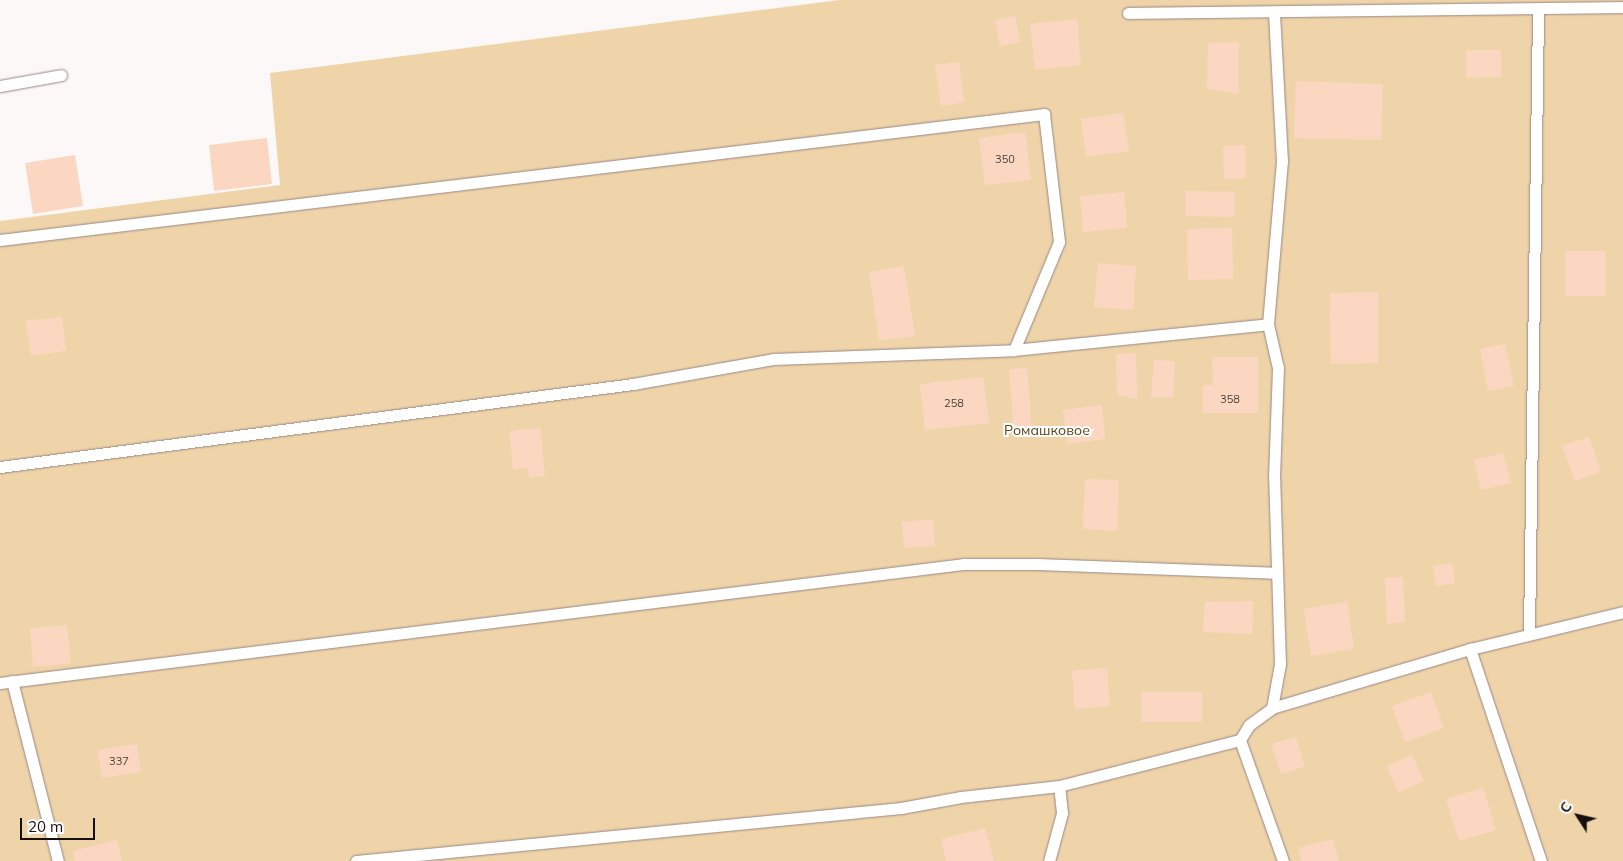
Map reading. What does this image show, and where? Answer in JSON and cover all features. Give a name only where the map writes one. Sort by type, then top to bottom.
[{"type":"lane","points":[[1128,13],[1538,9],[1623,6]]},
{"type":"lane","points":[[1529,633],[1538,9]]},
{"type":"lane","points":[[1272,708],[1280,664],[1274,477],[1278,368],[1268,324],[1282,161],[1274,12]]},
{"type":"lane","points":[[0,86],[61,75]]},
{"type":"lane","points":[[0,240],[1044,114],[1060,242],[1014,350]]},
{"type":"lane","points":[[0,466],[633,384],[773,359],[1014,350],[1268,324]]},
{"type":"lane","points":[[0,683],[963,564],[1036,564],[1276,573]]},
{"type":"lane","points":[[356,861],[901,808],[961,797],[1059,786],[1240,740],[1249,725],[1272,708],[1470,648],[1623,612]]},
{"type":"lane","points":[[1470,648],[1541,861]]},
{"type":"lane","points":[[12,681],[58,861]]},
{"type":"lane","points":[[1240,740],[1283,861]]},
{"type":"lane","points":[[1049,861],[1062,813],[1059,786]]},
{"type":"green space","name":"Ромашковое","points":[[839,0],[1623,0],[1623,861],[0,861],[0,221],[280,185],[270,73]]},
{"type":"building","points":[[1015,16],[1020,42],[1000,46],[995,20]]},
{"type":"building","points":[[1077,19],[1081,65],[1035,70],[1030,24]]},
{"type":"building","points":[[1239,42],[1239,94],[1207,89],[1208,43]]},
{"type":"building","points":[[1466,50],[1501,50],[1501,77],[1466,78]]},
{"type":"building","points":[[959,62],[964,102],[941,106],[935,65]]},
{"type":"building","points":[[1296,81],[1383,84],[1381,140],[1294,138]]},
{"type":"building","points":[[1123,113],[1129,151],[1086,157],[1081,119]]},
{"type":"building","points":[[1025,132],[1031,180],[985,185],[979,138]]},
{"type":"building","points":[[267,138],[272,184],[214,191],[209,145]]},
{"type":"building","points":[[1245,145],[1246,178],[1224,179],[1223,146]]},
{"type":"building","points":[[75,155],[83,206],[33,214],[25,163]]},
{"type":"building","points":[[1185,191],[1235,192],[1235,217],[1185,216]]},
{"type":"building","points":[[1124,192],[1127,228],[1083,232],[1080,196]]},
{"type":"building","points":[[1232,228],[1233,279],[1188,280],[1187,229]]},
{"type":"building","points":[[1565,251],[1606,251],[1606,296],[1565,296]]},
{"type":"building","points":[[1098,263],[1136,266],[1133,310],[1094,307]]},
{"type":"building","points":[[904,266],[915,336],[879,341],[869,272]]},
{"type":"building","points":[[1378,292],[1378,363],[1331,364],[1330,293]]},
{"type":"building","points":[[62,317],[66,351],[31,356],[26,321]]},
{"type":"building","points":[[1505,344],[1514,386],[1488,391],[1480,349]]},
{"type":"building","points":[[1136,353],[1137,399],[1117,395],[1116,354]]},
{"type":"building","points":[[1212,357],[1258,357],[1258,413],[1203,413],[1203,385],[1213,385]]},
{"type":"building","points":[[1154,360],[1175,361],[1173,398],[1151,397]]},
{"type":"building","points":[[1027,368],[1032,433],[1014,434],[1009,369]]},
{"type":"building","points":[[983,377],[989,423],[925,430],[920,384]]},
{"type":"building","points":[[1102,405],[1105,439],[1067,444],[1063,410]]},
{"type":"building","points":[[540,428],[545,476],[529,478],[528,468],[513,469],[509,431]]},
{"type":"building","points":[[1589,437],[1601,472],[1575,481],[1562,446]]},
{"type":"building","points":[[1503,453],[1511,483],[1481,490],[1474,460]]},
{"type":"building","points":[[1085,479],[1119,480],[1117,531],[1083,529]]},
{"type":"building","points":[[933,519],[935,546],[904,548],[902,522]]},
{"type":"building","points":[[1452,563],[1455,583],[1436,586],[1433,566]]},
{"type":"building","points":[[1403,577],[1405,622],[1387,624],[1385,578]]},
{"type":"building","points":[[1253,601],[1252,634],[1203,632],[1205,602]]},
{"type":"building","points":[[1347,602],[1354,649],[1311,656],[1304,609]]},
{"type":"building","points":[[67,625],[71,663],[33,667],[30,628]]},
{"type":"building","points":[[1107,668],[1110,706],[1075,709],[1072,671]]},
{"type":"building","points":[[1141,692],[1202,692],[1202,722],[1141,722]]},
{"type":"building","points":[[1431,692],[1444,728],[1405,742],[1392,706]]},
{"type":"building","points":[[1296,737],[1305,766],[1281,774],[1271,744]]},
{"type":"building","points":[[137,744],[141,772],[102,778],[98,750]]},
{"type":"building","points":[[1412,755],[1424,781],[1398,792],[1387,766]]},
{"type":"building","points":[[1483,788],[1496,830],[1459,841],[1446,799]]},
{"type":"building","points":[[985,828],[994,861],[946,861],[941,839]]},
{"type":"building","points":[[1333,839],[1339,861],[1302,861],[1298,848]]},
{"type":"building","points":[[117,840],[122,861],[75,861],[73,851]]}]
